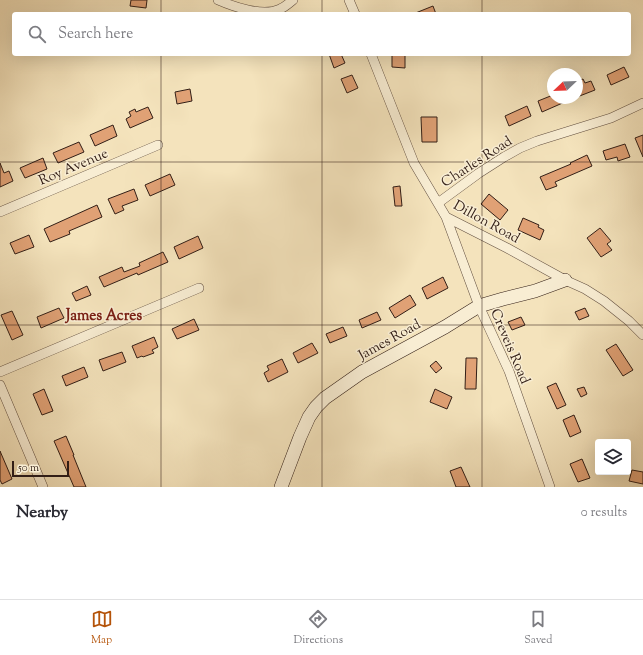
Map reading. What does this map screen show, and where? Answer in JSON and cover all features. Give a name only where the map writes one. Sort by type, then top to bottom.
[{"type":"street","points":[[218,0],[234,7],[265,12],[280,10],[293,0]]},
{"type":"street","points":[[349,0],[354,12]]},
{"type":"street","name":"Dillon Road","points":[[372,56],[414,163],[446,217],[565,280],[585,289],[604,301],[629,321],[643,335]]},
{"type":"street","name":"Charles Road","points":[[438,204],[478,173],[520,148],[537,141],[612,118],[643,103]]},
{"type":"street","name":"Roy Avenue","points":[[0,212],[158,145]]},
{"type":"street","name":"Creveis Road","points":[[446,217],[479,306],[509,371],[550,487]]},
{"type":"street","name":"James Road","points":[[281,487],[309,417],[325,398],[362,372],[479,306],[535,291],[565,280]]},
{"type":"street","points":[[0,372],[199,288]]},
{"type":"street","points":[[0,385],[43,487]]},
{"type":"building","points":[[131,0],[147,0],[146,8],[130,6]]},
{"type":"building","points":[[433,6],[435,12],[418,12]]},
{"type":"building","points":[[330,56],[342,56],[345,63],[334,68]]},
{"type":"building","points":[[392,56],[405,56],[405,68],[392,67]]},
{"type":"building","points":[[624,67],[629,77],[611,85],[607,75]]},
{"type":"building","points":[[352,75],[358,88],[347,93],[341,79]]},
{"type":"building","points":[[583,79],[585,83],[591,81],[595,90],[583,95]]},
{"type":"building","points":[[190,89],[192,101],[177,104],[175,92]]},
{"type":"building","points":[[547,97],[547,104],[560,104],[542,112],[538,101]]},
{"type":"building","points":[[527,106],[531,116],[509,126],[505,116]]},
{"type":"building","points":[[148,107],[153,118],[130,128],[126,119],[131,116],[129,112],[135,109],[136,112]]},
{"type":"building","points":[[421,117],[437,117],[437,142],[422,142]]},
{"type":"building","points":[[113,125],[117,136],[95,146],[90,135]]},
{"type":"building","points":[[643,135],[643,157],[635,138]]},
{"type":"building","points":[[79,142],[84,152],[58,163],[53,153]]},
{"type":"building","points":[[625,144],[630,157],[618,161],[617,157],[606,160],[603,151]]},
{"type":"building","points":[[587,155],[592,166],[555,182],[557,186],[546,190],[540,177],[571,164],[570,163]]},
{"type":"building","points":[[43,158],[47,169],[25,178],[20,168]]},
{"type":"building","points":[[0,163],[4,173],[9,171],[13,181],[0,187]]},
{"type":"building","points":[[170,174],[175,185],[150,196],[145,185]]},
{"type":"building","points":[[400,186],[402,206],[395,206],[393,187]]},
{"type":"building","points":[[134,189],[138,200],[122,206],[124,210],[115,214],[108,199]]},
{"type":"building","points":[[489,194],[508,210],[500,220],[481,204]]},
{"type":"building","points":[[97,205],[102,217],[69,231],[70,234],[50,242],[44,229]]},
{"type":"building","points":[[523,218],[539,225],[538,227],[544,230],[540,240],[518,230]]},
{"type":"building","points":[[600,228],[611,241],[607,244],[612,250],[601,257],[587,238]]},
{"type":"building","points":[[29,235],[34,247],[15,254],[10,243]]},
{"type":"building","points":[[198,236],[203,248],[179,259],[174,247]]},
{"type":"building","points":[[163,252],[168,262],[138,275],[137,273],[104,287],[99,277],[122,267],[124,272],[140,266],[139,263]]},
{"type":"building","points":[[443,277],[448,288],[427,299],[422,288]]},
{"type":"building","points":[[87,286],[91,295],[76,301],[72,293]]},
{"type":"building","points":[[410,295],[416,305],[395,318],[389,308]]},
{"type":"building","points":[[59,308],[64,318],[41,328],[37,317]]},
{"type":"building","points":[[585,308],[589,316],[579,320],[575,312]]},
{"type":"building","points":[[12,311],[23,335],[12,340],[1,315]]},
{"type":"building","points":[[377,312],[381,320],[362,328],[359,320]]},
{"type":"building","points":[[521,317],[525,325],[512,330],[508,322]]},
{"type":"building","points":[[194,319],[199,330],[177,339],[172,329]]},
{"type":"building","points":[[343,327],[347,336],[330,343],[326,334]]},
{"type":"building","points":[[154,337],[158,347],[152,350],[154,353],[137,358],[132,346]]},
{"type":"building","points":[[312,343],[318,353],[298,363],[293,353]]},
{"type":"building","points":[[616,344],[633,370],[623,376],[606,350]]},
{"type":"building","points":[[122,352],[126,362],[103,371],[99,360]]},
{"type":"building","points":[[466,358],[477,358],[476,389],[465,389]]},
{"type":"building","points":[[282,359],[288,372],[268,382],[264,373],[269,370],[267,366]]},
{"type":"building","points":[[436,361],[442,368],[436,373],[430,366]]},
{"type":"building","points":[[84,367],[88,377],[66,386],[62,376]]},
{"type":"building","points":[[556,383],[566,405],[557,409],[547,387]]},
{"type":"building","points":[[584,387],[587,394],[581,397],[577,389]]},
{"type":"building","points":[[44,389],[53,411],[42,415],[33,394]]},
{"type":"building","points":[[435,389],[452,397],[447,409],[430,402]]},
{"type":"building","points":[[574,415],[581,432],[570,437],[563,420]]},
{"type":"building","points":[[66,436],[86,487],[74,487],[54,441]]},
{"type":"building","points":[[0,451],[12,479],[2,484],[0,480]]},
{"type":"building","points":[[582,459],[590,478],[578,482],[570,464]]},
{"type":"building","points":[[461,467],[470,487],[456,487],[450,471]]},
{"type":"building","points":[[632,470],[643,472],[643,484],[629,481]]},
{"type":"district","name":"James Acres","points":[[104,315]]}]
